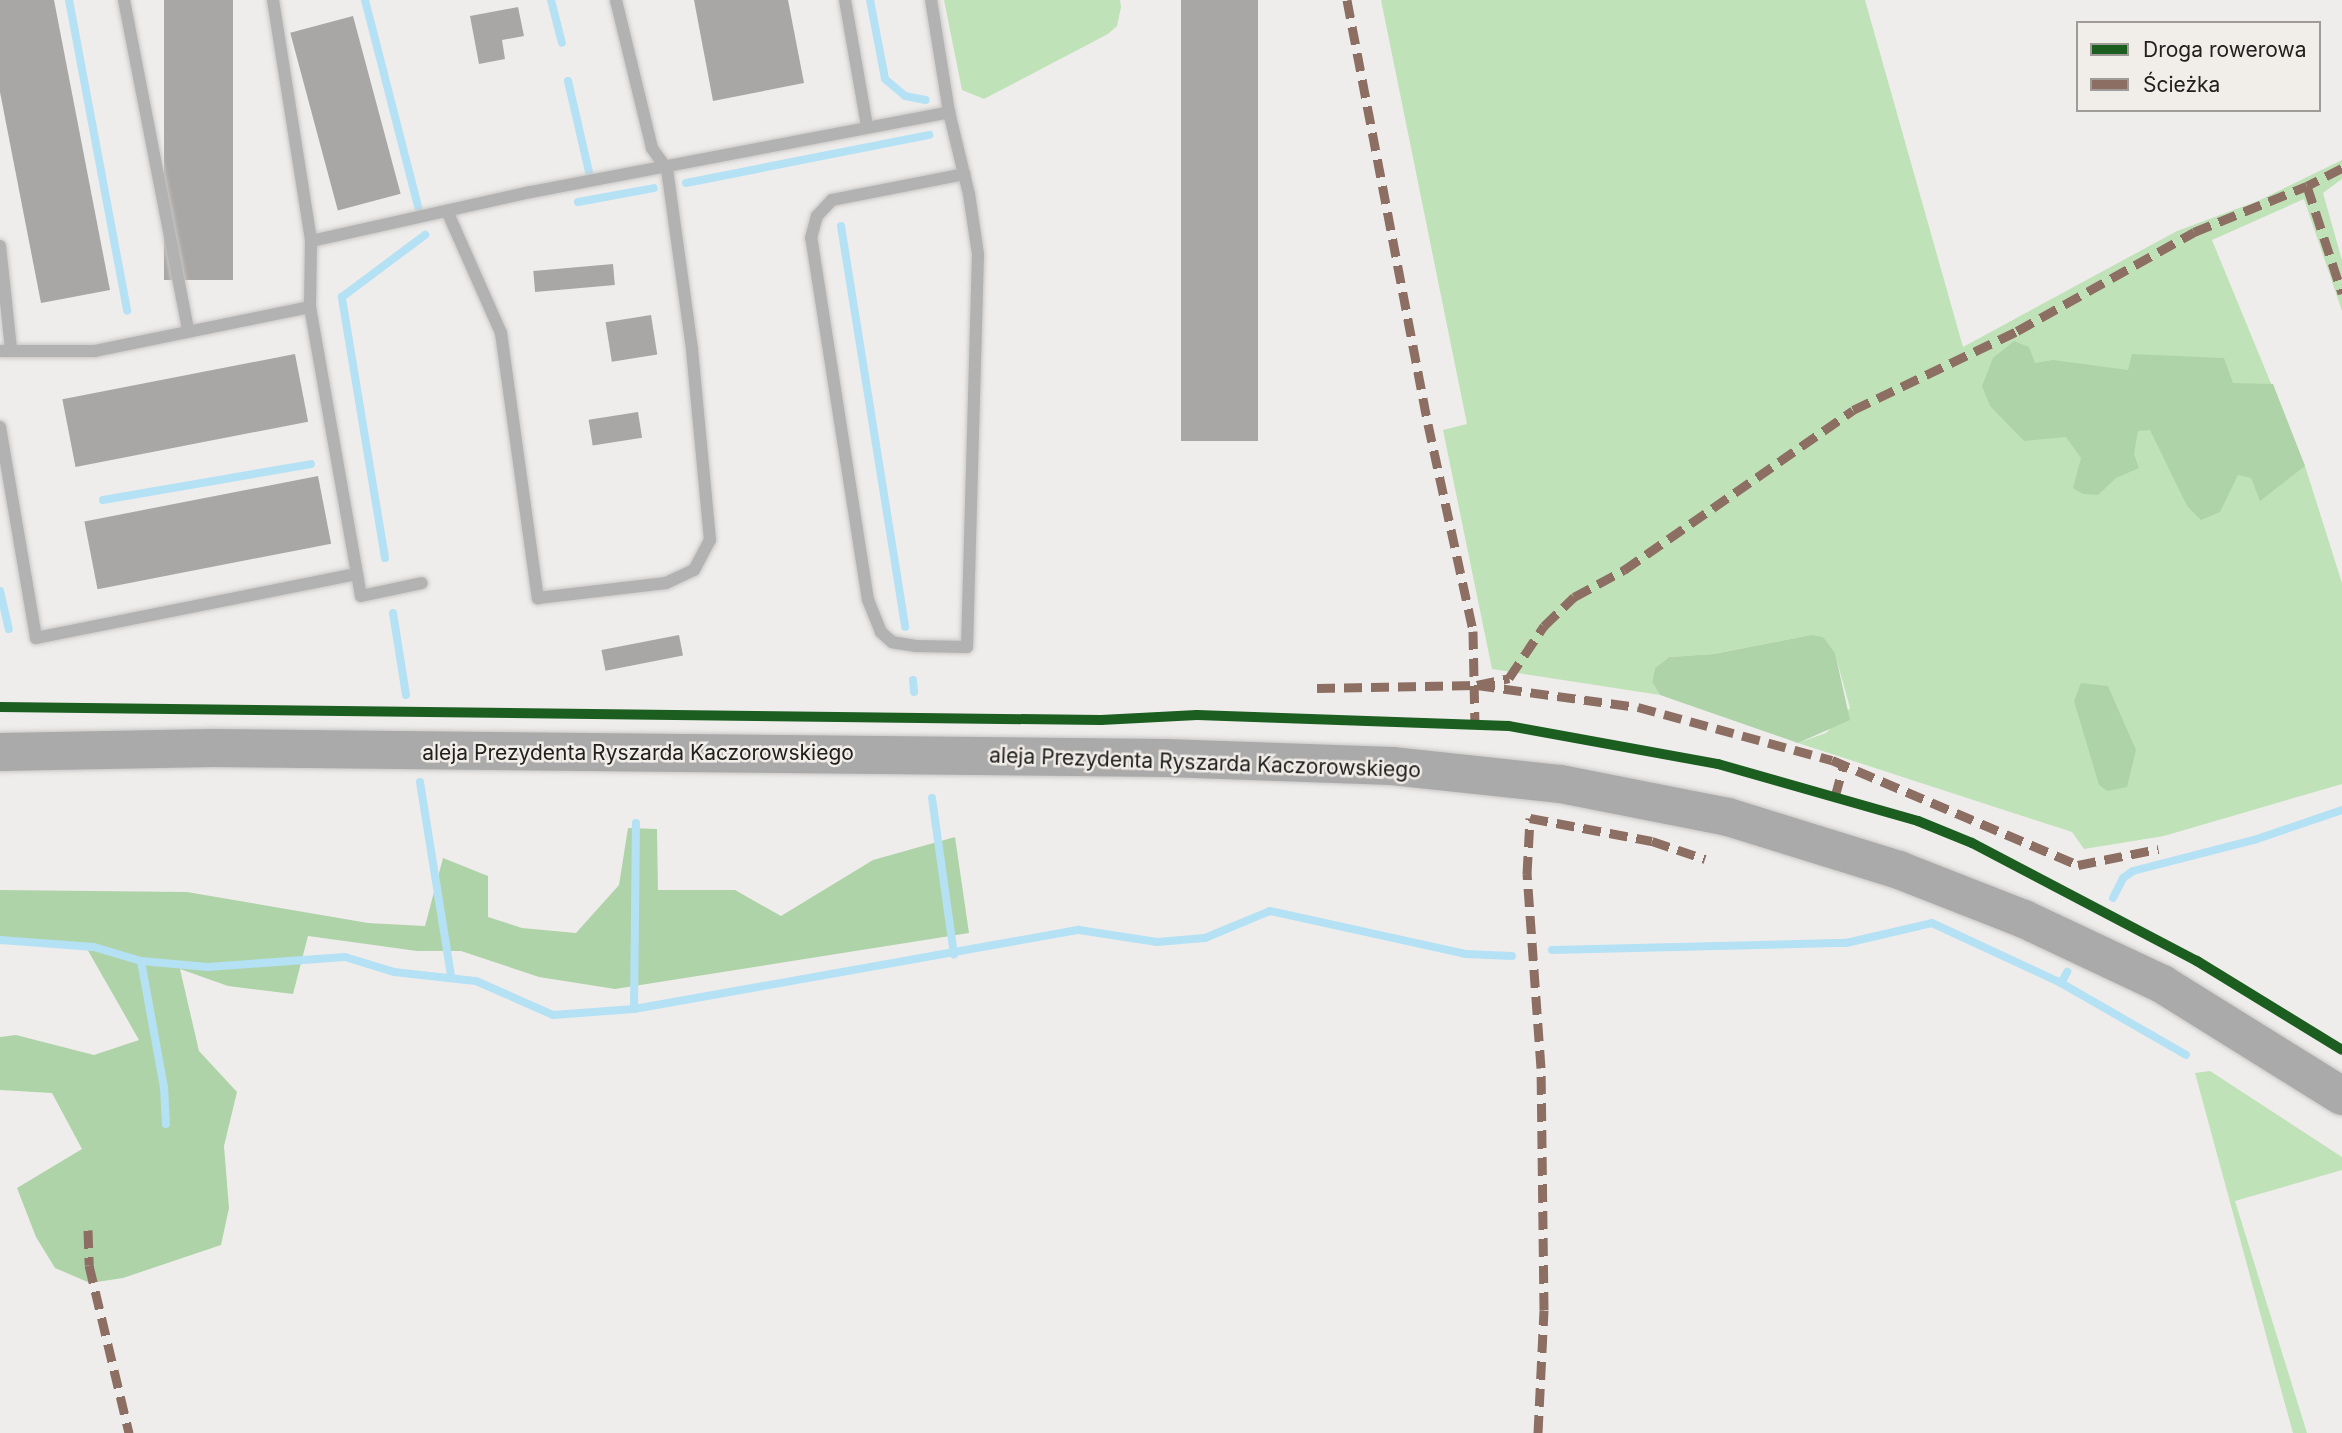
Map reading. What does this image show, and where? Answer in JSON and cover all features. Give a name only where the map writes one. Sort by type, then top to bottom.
[{"type":"main road","name":"aleja Prezydenta Ryszarda Kaczorowskiego","points":[[0,752],[213,748],[1166,758],[1392,766],[1561,784],[1728,817],[1899,870],[2024,919],[2162,984],[2342,1096]]},
{"type":"lane","points":[[124,0],[188,330]]},
{"type":"lane","points":[[273,0],[311,241],[310,307],[361,596],[422,583]]},
{"type":"lane","points":[[447,211],[501,333],[538,598],[666,583],[694,570],[710,540],[692,349],[667,169],[652,148],[616,0]]},
{"type":"lane","points":[[845,0],[867,126]]},
{"type":"lane","points":[[930,0],[949,112],[964,174],[978,254],[967,647],[916,646],[892,642],[881,632],[868,600],[811,238],[817,216],[832,200],[964,174]]},
{"type":"lane","points":[[311,241],[867,126],[949,112]]},
{"type":"lane","points":[[0,246],[6,350],[95,351],[310,307]]},
{"type":"lane","points":[[0,427],[36,638],[358,574]]},
{"type":"green space","points":[[944,0],[1120,0],[1121,7],[1117,26],[1108,34],[984,99],[962,90]]},
{"type":"green space","points":[[1381,0],[1865,0],[1963,347],[2177,231],[2258,201],[2342,160],[2342,179],[2323,193],[2342,260],[2342,311],[2304,199],[2212,240],[2305,466],[2342,583],[2342,784],[2164,836],[2084,849],[2072,832],[1798,743],[1826,733],[1850,708],[1835,654],[1811,635],[1714,654],[1669,657],[1655,668],[1652,682],[1660,695],[1492,669],[1443,430],[1467,424]]},
{"type":"green space","points":[[2014,341],[2029,347],[2035,363],[2053,360],[2128,370],[2132,354],[2224,358],[2233,383],[2273,384],[2305,466],[2260,501],[2251,478],[2238,475],[2220,512],[2201,520],[2187,506],[2150,430],[2138,431],[2134,454],[2139,468],[2116,478],[2098,495],[2083,494],[2073,488],[2081,458],[2066,437],[2024,441],[1990,406],[1982,386],[1993,358]]},
{"type":"green space","points":[[1811,635],[1823,637],[1835,653],[1850,720],[1798,743],[1660,695],[1652,682],[1655,668],[1669,657],[1714,654]]},
{"type":"green space","points":[[2081,683],[2108,686],[2136,750],[2127,787],[2107,791],[2099,785],[2074,701]]},
{"type":"green space","points":[[628,828],[657,829],[658,890],[735,890],[781,916],[873,860],[955,837],[969,933],[615,989],[539,977],[461,951],[417,951],[308,936],[293,994],[228,986],[180,969],[199,1051],[237,1092],[224,1146],[229,1208],[221,1245],[123,1278],[90,1283],[55,1268],[36,1237],[17,1188],[82,1149],[52,1093],[0,1090],[0,1037],[16,1035],[94,1055],[139,1040],[86,947],[0,938],[0,890],[187,892],[368,923],[425,926],[443,858],[488,876],[488,917],[522,928],[576,933],[619,885]]},
{"type":"green space","points":[[2210,1071],[2342,1157],[2342,1170],[2235,1201],[2307,1433],[2293,1433],[2195,1073]]},
{"type":"building","points":[[0,0],[54,0],[110,290],[41,303],[0,92]]},
{"type":"building","points":[[164,0],[233,0],[233,280],[164,280]]},
{"type":"building","points":[[694,0],[788,0],[804,83],[713,101]]},
{"type":"building","points":[[1181,0],[1258,0],[1258,441],[1181,441]]},
{"type":"building","points":[[518,7],[524,36],[502,40],[505,59],[479,64],[470,16]]},
{"type":"building","points":[[353,16],[401,194],[338,211],[290,33]]},
{"type":"building","points":[[613,264],[615,285],[535,292],[533,271]]},
{"type":"building","points":[[651,315],[657,355],[612,362],[606,322]]},
{"type":"building","points":[[295,354],[308,422],[76,467],[62,399]]},
{"type":"building","points":[[638,412],[642,438],[593,446],[589,420]]},
{"type":"building","points":[[318,476],[331,544],[98,589],[84,521]]},
{"type":"building","points":[[679,635],[683,656],[605,671],[601,650]]},
{"type":"waterway","points":[[69,0],[127,311]]},
{"type":"waterway","points":[[365,0],[418,207]]},
{"type":"waterway","points":[[551,0],[562,43]]},
{"type":"waterway","points":[[870,0],[885,79],[905,96],[926,100]]},
{"type":"waterway","points":[[568,81],[589,172]]},
{"type":"waterway","points":[[686,183],[929,135]]},
{"type":"waterway","points":[[578,202],[654,188]]},
{"type":"waterway","points":[[841,226],[905,627]]},
{"type":"waterway","points":[[385,558],[342,297],[425,235]]},
{"type":"waterway","points":[[103,500],[311,464]]},
{"type":"waterway","points":[[0,591],[9,629]]},
{"type":"waterway","points":[[393,613],[406,695]]},
{"type":"waterway","points":[[913,680],[914,692]]},
{"type":"waterway","points":[[420,782],[451,976]]},
{"type":"waterway","points":[[932,798],[954,954]]},
{"type":"waterway","points":[[2113,898],[2123,878],[2133,871],[2254,840],[2342,810]]},
{"type":"waterway","points":[[634,1009],[636,823]]},
{"type":"waterway","points":[[0,940],[94,947],[141,961],[208,967],[345,957],[394,972],[476,981],[553,1015],[634,1009],[1079,930],[1157,942],[1205,938],[1270,911],[1465,954],[1512,956]]},
{"type":"waterway","points":[[1552,950],[1846,943],[1932,923],[2061,983],[2067,972]]},
{"type":"waterway","points":[[141,961],[164,1087],[166,1124]]},
{"type":"waterway","points":[[2061,983],[2186,1055]]},
{"type":"marked path","points":[[1347,0],[1428,424],[1473,631],[1475,724]]},
{"type":"marked path","points":[[2342,168],[2307,186],[2342,293]]},
{"type":"marked path","points":[[1477,685],[1509,678],[1544,626],[1574,597],[1624,570],[1853,410],[2017,331],[2194,232],[2307,186]]},
{"type":"marked path","points":[[1317,688],[1477,685],[1638,707],[1832,760],[2078,865],[2158,849]]},
{"type":"marked path","points":[[1835,797],[1844,764]]},
{"type":"marked path","points":[[1538,1433],[1544,1310],[1541,1068],[1527,874],[1530,818],[1652,841],[1705,859]]},
{"type":"marked path","points":[[88,1230],[89,1265],[129,1433]]},
{"type":"cycle path","points":[[0,707],[1101,720],[1197,715],[1509,726],[1718,764],[1918,821],[1972,843],[2197,961],[2342,1050]]}]
